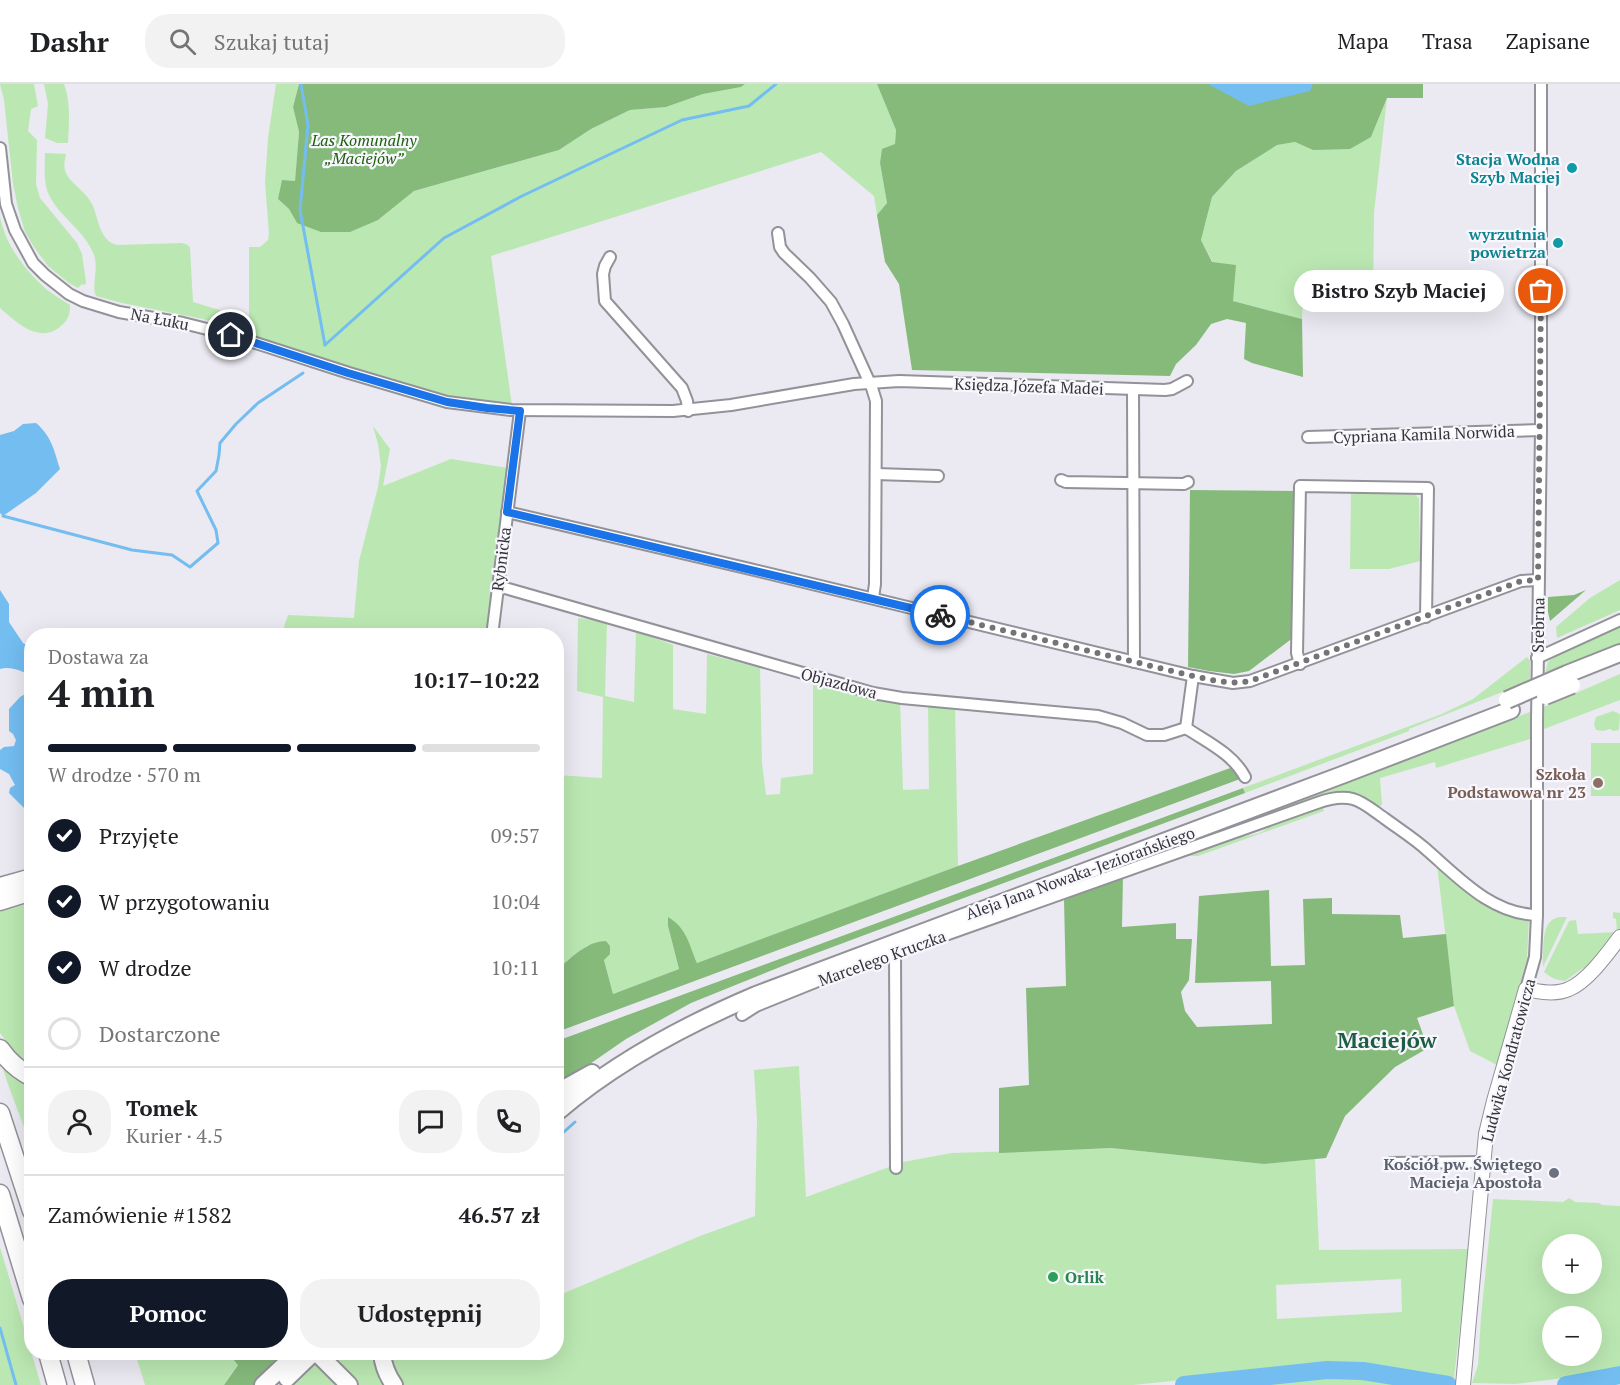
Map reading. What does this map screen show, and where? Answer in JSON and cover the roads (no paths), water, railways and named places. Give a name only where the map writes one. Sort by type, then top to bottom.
[{"type":"highway","points":[[0,887],[24,880]]},
{"type":"highway","points":[[0,901],[24,894]]},
{"type":"highway","points":[[0,1049],[7,1060],[24,1073]]},
{"type":"highway","points":[[0,1113],[24,1186]]},
{"type":"highway","points":[[0,1194],[24,1273]]},
{"type":"highway","points":[[50,1360],[57,1385]]},
{"type":"highway","points":[[78,1360],[85,1385]]},
{"type":"highway","points":[[87,1360],[90,1385]]},
{"type":"main road","name":"Aleja Jana Nowaka-Jeziorańskiego","points":[[1570,680],[1620,653]]},
{"type":"main road","name":"Aleja Jana Nowaka-Jeziorańskiego","points":[[564,1106],[668,1036],[706,1016],[756,995],[1342,775],[1570,680],[1620,665]]},
{"type":"main road","name":"Aleja Jana Nowaka-Jeziorańskiego","points":[[564,1094],[592,1072],[662,1028],[752,985],[1342,764],[1509,705]]},
{"type":"main road","points":[[564,1089],[592,1072]]},
{"type":"main road","points":[[263,1385],[290,1360]]},
{"type":"main road","points":[[280,1385],[307,1360]]},
{"type":"main road","points":[[323,1360],[349,1385]]},
{"type":"main road","points":[[383,1360],[394,1385]]},
{"type":"street","name":"Srebrna","points":[[1537,915],[1541,84]]},
{"type":"street","name":"Na Łuku","points":[[0,148],[6,204],[15,230],[33,263],[57,286],[83,301],[119,312],[183,323],[231,335],[447,402],[520,411]]},
{"type":"street","points":[[778,233],[780,247],[784,254],[820,288],[834,307],[876,401],[873,598]]},
{"type":"street","points":[[610,257],[603,274],[605,301],[682,388],[688,411]]},
{"type":"street","name":"Księdza Józefa Madei","points":[[520,411],[688,411],[869,382],[898,381],[1133,390],[1172,389],[1187,381]]},
{"type":"street","points":[[1133,390],[1134,662]]},
{"type":"street","name":"Rybnicka","points":[[493,628],[520,411]]},
{"type":"street","name":"Cypriana Kamila Norwida","points":[[1308,437],[1541,430]]},
{"type":"street","points":[[876,474],[938,476]]},
{"type":"street","points":[[1061,480],[1066,482],[1184,484],[1188,482]]},
{"type":"street","points":[[1300,664],[1297,653],[1300,486],[1428,488],[1426,617]]},
{"type":"street","points":[[507,512],[1224,682],[1250,681],[1521,581],[1538,580]]},
{"type":"street","name":"Objazdowa","points":[[498,586],[873,693],[1098,716],[1122,723],[1147,735],[1164,735],[1186,728]]},
{"type":"street","points":[[1537,658],[1620,620]]},
{"type":"street","points":[[1193,676],[1186,728],[1229,756],[1239,766],[1245,777]]},
{"type":"street","name":"Marcelego Kruczka","points":[[742,1015],[756,1006],[830,976],[1324,801],[1345,798],[1355,799],[1402,831],[1484,898],[1511,910],[1537,915]]},
{"type":"street","name":"Ludwika Kondratowicza","points":[[1463,1379],[1486,1134],[1535,957],[1537,915]]},
{"type":"street","points":[[1526,989],[1545,992],[1563,991],[1574,986],[1594,968],[1620,938]]},
{"type":"street","points":[[895,953],[896,1168]]},
{"type":"street","points":[[1391,1162],[1483,1162]]},
{"type":"water","points":[[1208,84],[1313,84],[1310,91],[1249,106]]},
{"type":"water","points":[[36,423],[49,439],[60,469],[36,493],[3,516],[0,513],[0,435],[14,431],[23,424]]},
{"type":"water","points":[[0,590],[9,604],[9,622],[24,644],[24,672],[8,668],[0,669]]},
{"type":"water","points":[[24,695],[24,808],[9,793],[10,788],[15,785],[9,774],[0,769],[0,750],[14,746],[16,740],[9,731],[9,709]]},
{"type":"waterway","points":[[301,84],[308,125],[300,210],[325,345]]},
{"type":"waterway","points":[[325,345],[444,238],[522,196],[682,120],[749,106],[776,84]]},
{"type":"waterway","points":[[3,516],[132,550],[172,555],[190,567],[218,543],[216,530],[197,491],[216,471],[220,443],[258,403],[303,373]]},
{"type":"waterway","points":[[564,1132],[575,1122]]},
{"type":"waterway","points":[[0,1328],[16,1385]]},
{"type":"waterway","points":[[1184,1385],[1327,1370],[1363,1371],[1448,1385]]},
{"type":"waterway","points":[[1566,1385],[1620,1375]]},
{"type":"place","name":"Stacja Wodna Szyb Maciej","points":[[1572,168]]},
{"type":"place","name":"wyrzutnia powietrza","points":[[1558,243]]},
{"type":"place","name":"Bistro Szyb Maciej","points":[[1541,291]]},
{"type":"place","name":"Szkoła Podstawowa nr 23","points":[[1598,783]]},
{"type":"place","name":"Kościół pw. Świętego Macieja Apostoła","points":[[1554,1173]]},
{"type":"place","name":"Orlik","points":[[1053,1277]]},
{"type":"district","name":"Maciejów","points":[[1387,1040]]},
{"type":"park label","name":"Las Komunalny „Maciejów”","points":[[364,149]]}]
